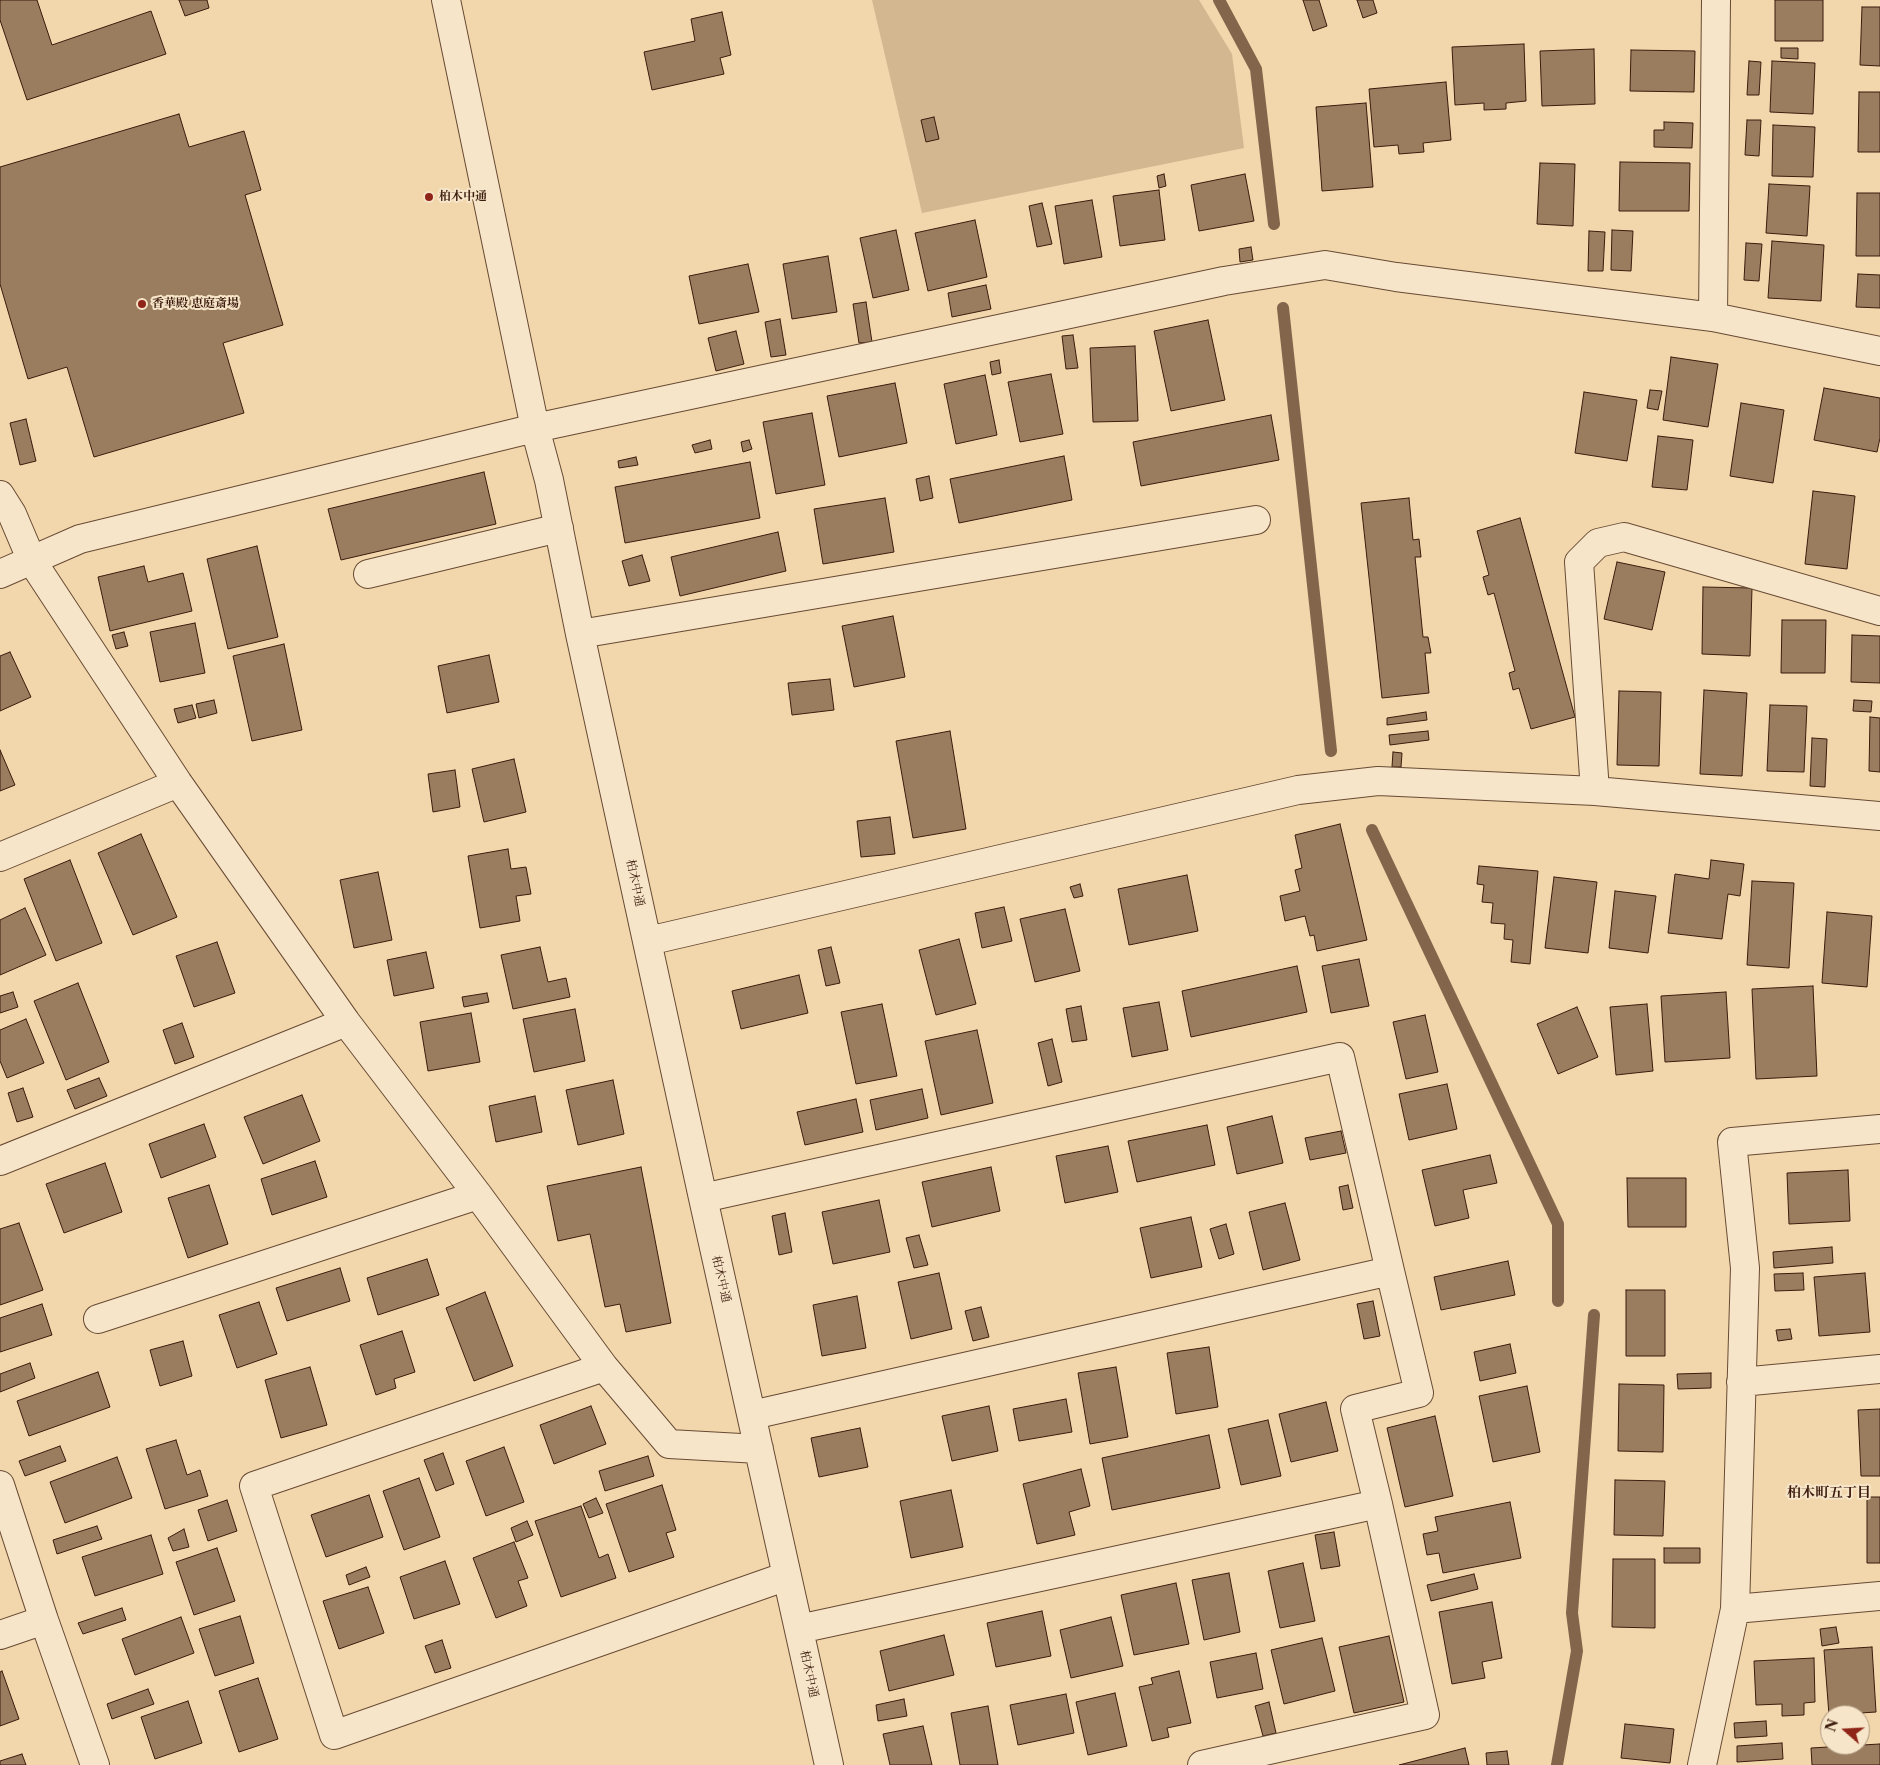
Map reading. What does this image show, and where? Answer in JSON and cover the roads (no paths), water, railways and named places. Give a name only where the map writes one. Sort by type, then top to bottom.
[{"type":"street","name":"柏木中通","points":[[446,0],[535,428],[549,480],[580,634],[829,1765]]},
{"type":"street","points":[[1713,317],[1716,0]]},
{"type":"street","points":[[0,574],[80,539],[535,428],[1224,281],[1325,265],[1396,277],[1713,317],[1880,351]]},
{"type":"street","points":[[0,495],[12,514],[32,561],[178,783],[346,1022],[478,1195],[604,1366],[669,1444],[759,1449]]},
{"type":"street","points":[[580,634],[1256,520]]},
{"type":"street","points":[[368,574],[559,528]]},
{"type":"street","points":[[1595,791],[1579,562],[1598,543],[1624,537],[1880,611]]},
{"type":"street","points":[[648,941],[1298,790],[1378,781],[1595,791],[1880,816]]},
{"type":"street","points":[[0,857],[178,783]]},
{"type":"street","points":[[0,1161],[346,1022]]},
{"type":"street","points":[[703,1198],[1340,1057],[1419,1393],[1356,1409],[1425,1715],[1202,1765]]},
{"type":"street","points":[[1702,1765],[1735,1609],[1745,1268],[1732,1142],[1880,1129]]},
{"type":"street","points":[[98,1319],[478,1195]]},
{"type":"street","points":[[752,1415],[1390,1271]]},
{"type":"street","points":[[604,1366],[254,1486],[334,1735],[787,1576]]},
{"type":"street","points":[[1741,1382],[1880,1369]]},
{"type":"street","points":[[0,1485],[44,1620],[95,1765]]},
{"type":"street","points":[[799,1629],[1378,1504]]},
{"type":"street","points":[[1735,1609],[1880,1596]]},
{"type":"street","points":[[0,1635],[44,1620]]},
{"type":"waterway","points":[[1219,0],[1256,69],[1274,224]]},
{"type":"waterway","points":[[1283,308],[1331,751]]},
{"type":"waterway","points":[[1372,830],[1558,1224],[1558,1301]]},
{"type":"waterway","points":[[1557,1765],[1577,1651],[1572,1613],[1594,1315]]},
{"type":"place","name":"柏木中通","points":[[429,197]]},
{"type":"place","name":"香華殿 恵庭斎場","points":[[142,304]]},
{"type":"district","name":"柏木町五丁目","points":[[1829,1493]]}]
